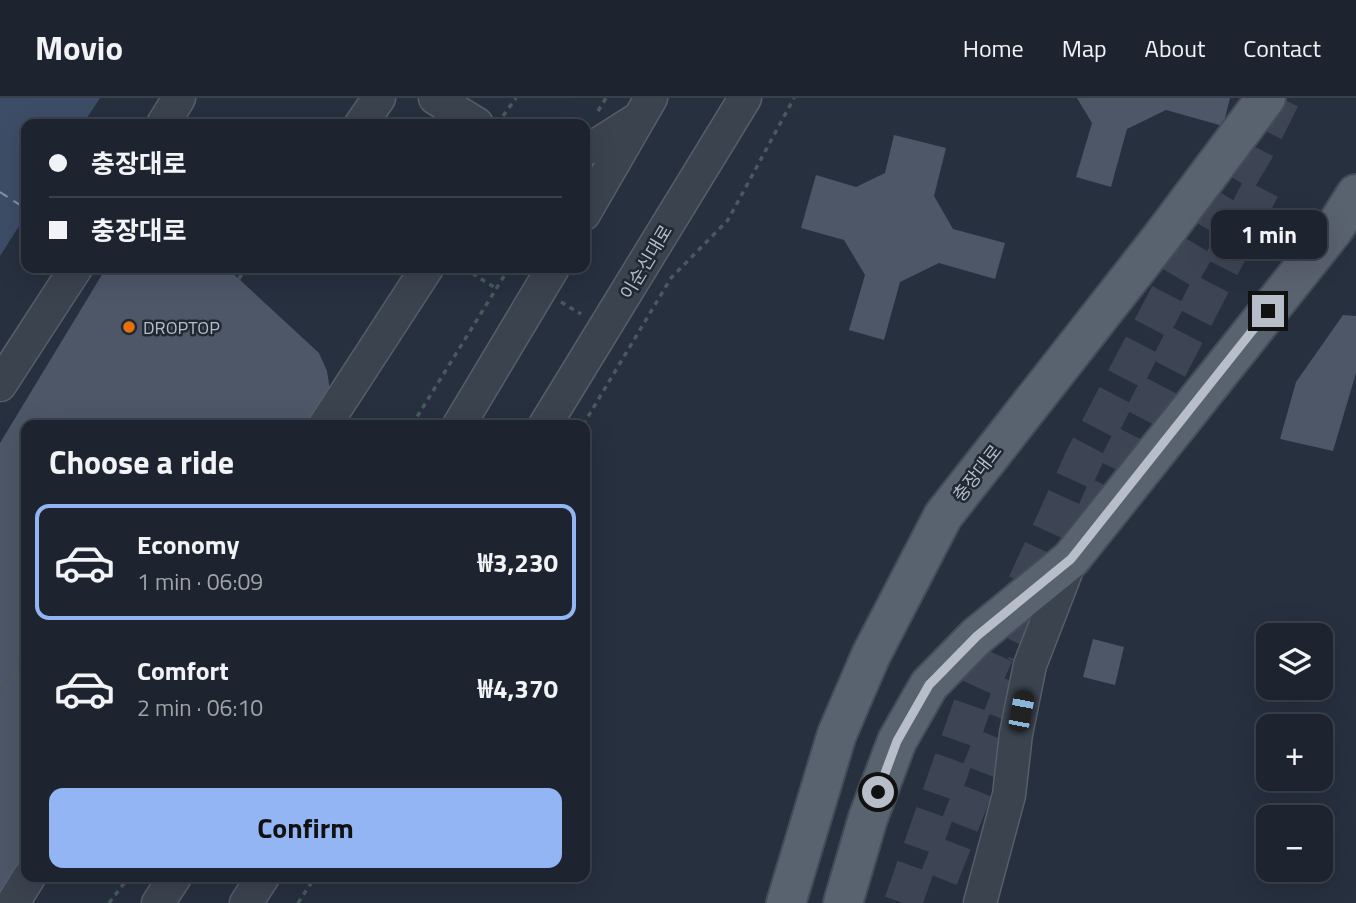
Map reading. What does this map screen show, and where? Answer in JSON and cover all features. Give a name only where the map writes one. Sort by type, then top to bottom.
[{"type":"main road","name":"충장대로","points":[[788,895],[837,734],[870,656],[943,516],[1161,238],[1266,98]]},
{"type":"main road","points":[[843,903],[868,818],[897,741],[929,685],[977,636],[1071,559],[1345,222],[1356,194]]},
{"type":"street","points":[[166,119],[179,98]]},
{"type":"street","points":[[364,119],[379,98]]},
{"type":"street","points":[[435,98],[469,119]]},
{"type":"street","name":"이순신대로","points":[[549,420],[618,337],[745,98]]},
{"type":"street","points":[[590,147],[646,107]]},
{"type":"street","points":[[590,204],[646,107]]},
{"type":"street","points":[[0,385],[73,273]]},
{"type":"street","points":[[328,420],[424,273]]},
{"type":"street","points":[[462,420],[547,279]]},
{"type":"street","points":[[980,903],[1009,795],[1016,734],[1030,665],[1071,559]]},
{"type":"street","points":[[13,903],[26,882]]},
{"type":"street","points":[[158,903],[172,882]]},
{"type":"street","points":[[246,903],[260,882]]},
{"type":"path","points":[[501,119],[516,98]]},
{"type":"path","points":[[585,420],[618,337],[728,220],[794,98]]},
{"type":"path","points":[[239,279],[242,273]]},
{"type":"path","points":[[472,273],[496,289]]},
{"type":"path","points":[[415,420],[506,273]]},
{"type":"path","points":[[547,279],[618,337]]},
{"type":"path","points":[[0,691],[21,656]]},
{"type":"path","points":[[109,903],[125,882]]},
{"type":"path","points":[[298,903],[312,882]]},
{"type":"water","points":[[0,98],[100,98],[86,119],[21,119],[21,223],[0,256]]},
{"type":"building","points":[[1077,98],[1230,98],[1223,126],[1166,110],[1127,129],[1111,187],[1076,177],[1092,123]]},
{"type":"building","points":[[894,135],[946,148],[934,196],[953,229],[1005,243],[995,279],[939,263],[900,282],[884,340],[849,330],[865,275],[844,240],[801,228],[816,175],[856,187],[885,173]]},
{"type":"building","points":[[103,273],[232,273],[319,353],[327,371],[330,391],[312,420],[21,420],[21,873],[0,903],[0,443]]},
{"type":"building","points":[[1343,315],[1356,316],[1356,373],[1333,451],[1280,439],[1296,382]]},
{"type":"building","points":[[1093,639],[1124,647],[1115,685],[1083,677]]},
{"type":"ferry route","points":[[0,192],[21,206]]},
{"type":"tunnel","points":[[903,903],[976,695],[1085,456],[1172,289],[1256,148],[1281,98]]},
{"type":"tunnel","points":[[1092,521],[1116,469],[1261,188]]},
{"type":"tunnel","points":[[939,878],[1008,702],[1026,665]]},
{"type":"place","name":"DROPTOP","points":[[129,327]]},
{"type":"route","points":[[878,792],[897,741],[929,685],[977,636],[1071,559],[1268,311]]}]
